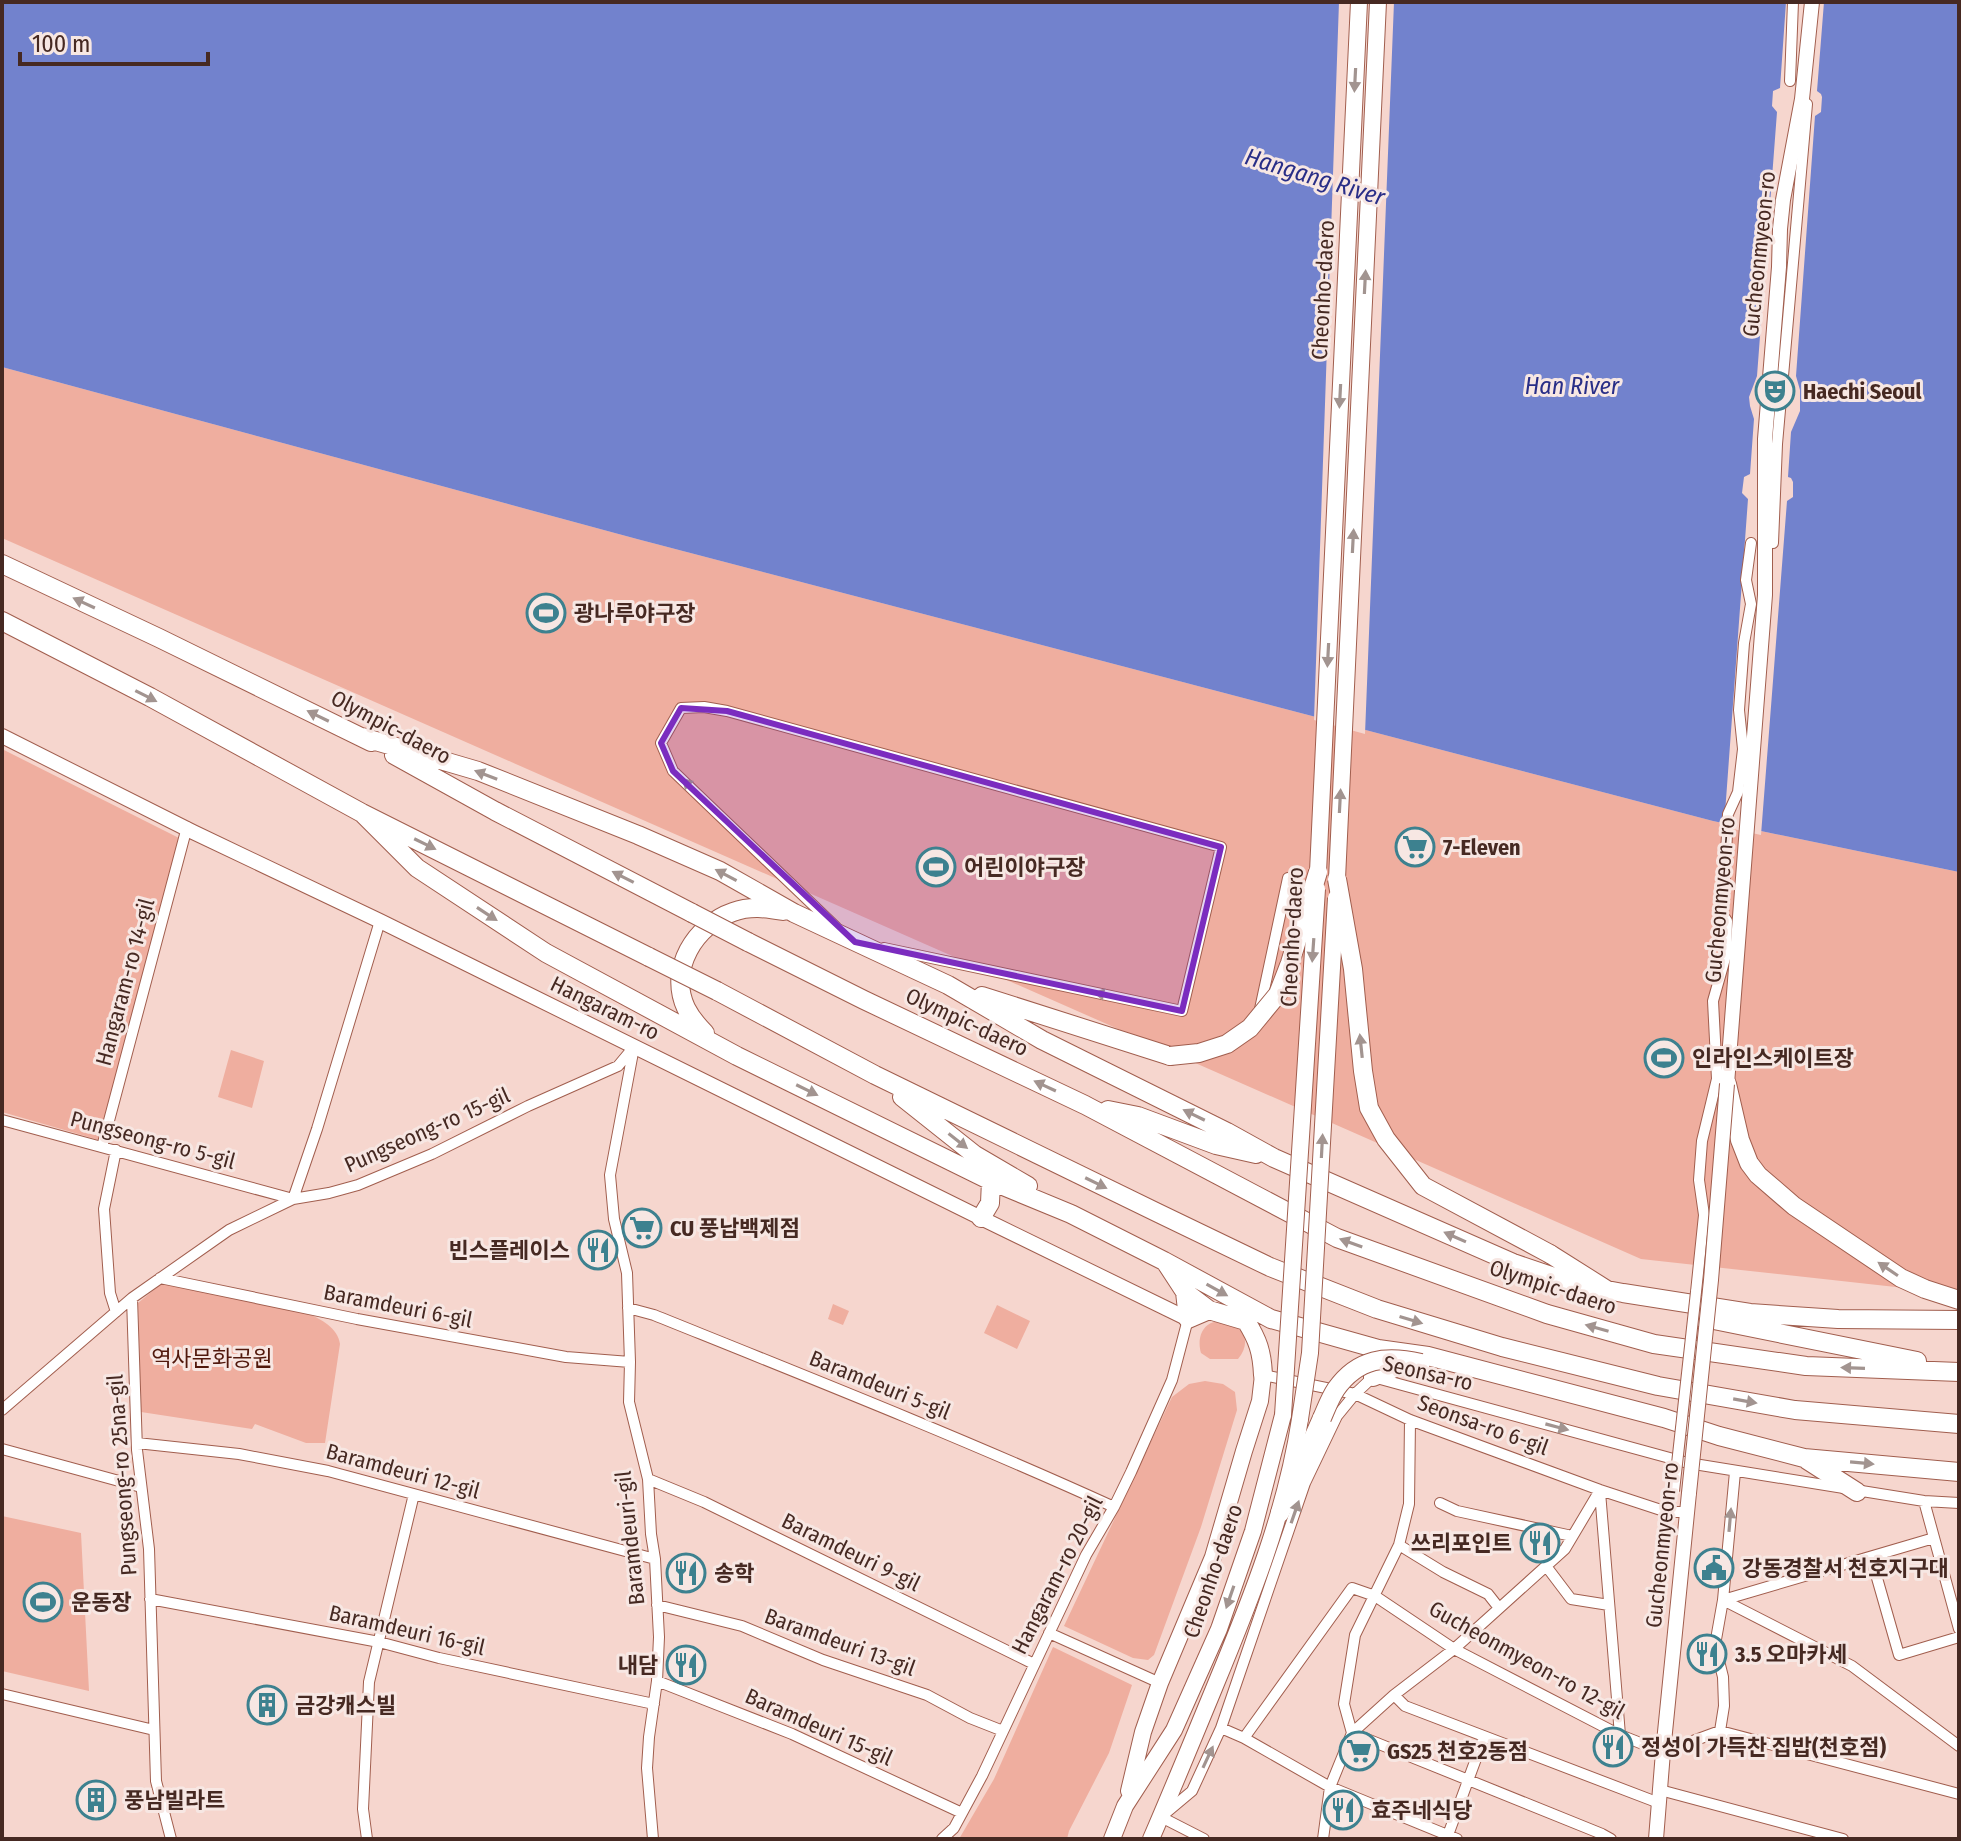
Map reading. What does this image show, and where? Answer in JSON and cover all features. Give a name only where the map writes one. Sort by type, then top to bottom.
[{"type":"highway","name":"Olympic-daero","points":[[2,564],[362,737],[495,811],[748,942],[1085,1105],[1337,1238],[1547,1314],[1654,1344],[1806,1366],[1959,1370]]},
{"type":"highway","points":[[2,621],[150,697],[362,813],[717,991],[875,1075],[1270,1267],[1377,1309],[1502,1347],[1658,1386],[1795,1410],[1959,1424]]},
{"type":"highway","points":[[362,737],[478,771],[720,871],[794,913],[948,985],[1042,1040],[1274,1158],[1513,1263],[1566,1281],[1750,1313],[1838,1319],[1959,1320]]},
{"type":"highway","points":[[362,813],[417,868],[533,944],[737,1056],[991,1181],[1071,1214],[1271,1319],[1668,1431],[1719,1436],[1804,1458],[1959,1472]]},
{"type":"highway","points":[[948,985],[1170,1056],[1199,1053],[1227,1044],[1250,1028],[1278,994],[1318,872]]},
{"type":"highway","points":[[1337,879],[1353,969],[1369,1108],[1386,1139],[1423,1186],[1615,1291],[1654,1307],[1959,1370]]},
{"type":"highway","points":[[737,1056],[706,1034],[686,1007],[682,976],[688,949],[704,929],[733,912],[769,908],[794,913]]},
{"type":"highway","points":[[875,1075],[975,1155],[1071,1214]]},
{"type":"highway","points":[[1727,1084],[1740,1140],[1749,1163],[1758,1175],[1794,1206],[1901,1278],[1959,1300]]},
{"type":"highway","points":[[1085,1105],[1138,1116],[1216,1145],[1274,1158]]},
{"type":"highway","points":[[981,1218],[990,1203],[991,1181]]},
{"type":"highway","points":[[1164,1261],[1185,1292],[1209,1310],[1246,1321],[1271,1319]]},
{"type":"highway","points":[[1185,1292],[1188,1319],[1209,1310]]},
{"type":"highway","points":[[1246,1321],[1258,1340],[1263,1375]]},
{"type":"highway","points":[[1280,1513],[1335,1390],[1350,1374],[1365,1364],[1385,1357],[1424,1360]]},
{"type":"highway","points":[[1373,1377],[1399,1365],[1424,1360]]},
{"type":"highway","points":[[1804,1458],[1857,1492]]},
{"type":"main road","name":"Cheonho-daero","points":[[1112,1839],[1125,1806],[1174,1730],[1219,1629],[1253,1531],[1283,1415],[1318,872],[1359,2]]},
{"type":"main road","name":"Cheonho-daero","points":[[1151,1839],[1273,1538],[1297,1444],[1310,1353],[1337,879],[1378,2]]},
{"type":"main road","name":"Gucheonmyeon-ro","points":[[1656,1839],[1688,1512],[1682,1492],[1711,1280],[1765,595],[1765,439],[1780,229],[1802,99],[1812,2]]},
{"type":"main road","name":"Hangaram-ro","points":[[2,736],[1188,1319]]},
{"type":"main road","points":[[1125,1806],[1143,1732],[1160,1683],[1213,1557],[1260,1401],[1263,1375]]},
{"type":"street","points":[[1790,81],[1793,2]]},
{"type":"street","points":[[1773,543],[1777,444],[1809,82]]},
{"type":"street","points":[[1682,1492],[1704,1215],[1699,1180],[1702,1141],[1717,1079],[1713,1001],[1726,955],[1727,921],[1723,915],[1728,814],[1738,792],[1743,749],[1739,710],[1744,643],[1751,604],[1746,580],[1751,543]]},
{"type":"street","points":[[704,707],[727,711],[1221,847],[1182,1011],[851,940],[673,771],[661,743],[681,708],[704,707]]},
{"type":"street","name":"Hangaram-ro 14-gil","points":[[102,1147],[187,827]]},
{"type":"street","points":[[1253,1042],[1288,878]]},
{"type":"street","points":[[293,1199],[380,921]]},
{"type":"street","name":"Pungseong-ro 15-gil","points":[[2,1410],[132,1298],[229,1230],[293,1199],[358,1185],[432,1154],[618,1066],[634,1047]]},
{"type":"street","name":"Baramdeuri-gil","points":[[634,1047],[610,1175],[614,1219],[627,1273],[629,1402],[648,1479],[655,1559],[659,1637],[647,1768],[653,1837]]},
{"type":"street","name":"Pungseong-ro 5-gil","points":[[2,1120],[293,1199]]},
{"type":"street","points":[[116,1150],[104,1209],[110,1293],[116,1312]]},
{"type":"street","name":"Baramdeuri 6-gil","points":[[160,1278],[357,1319],[566,1357],[630,1362]]},
{"type":"street","name":"Pungseong-ro 25na-gil","points":[[132,1298],[137,1443],[149,1549],[156,1781],[171,1839]]},
{"type":"street","name":"Baramdeuri 5-gil","points":[[628,1308],[654,1315],[862,1399],[1114,1507]]},
{"type":"street","name":"Hangaram-ro 20-gil","points":[[942,1839],[954,1828],[962,1813],[1086,1555],[1114,1507],[1172,1380],[1188,1319]]},
{"type":"street","name":"Seonsa-ro 6-gil","points":[[1263,1375],[1355,1394],[1410,1420],[1600,1490],[1667,1512],[1688,1512]]},
{"type":"street","name":"Seonsa-ro","points":[[1161,1817],[1192,1791],[1221,1728],[1305,1483],[1337,1416],[1373,1377],[1688,1463],[1857,1492],[1959,1503]]},
{"type":"street","points":[[1352,1733],[1344,1704],[1355,1635],[1399,1545],[1409,1504],[1410,1420]]},
{"type":"street","name":"Baramdeuri 12-gil","points":[[137,1443],[254,1457],[328,1471],[655,1559]]},
{"type":"street","points":[[2,1449],[141,1487]]},
{"type":"street","points":[[1720,1731],[1724,1706],[1723,1677],[1715,1645],[1723,1600],[1735,1472]]},
{"type":"street","name":"Baramdeuri 9-gil","points":[[648,1479],[704,1502],[1034,1664]]},
{"type":"street","points":[[1323,1839],[1330,1787],[1352,1733],[1394,1695],[1454,1649],[1565,1549],[1600,1490]]},
{"type":"street","points":[[1600,1490],[1620,1735]]},
{"type":"street","points":[[367,1839],[363,1809],[369,1682],[414,1494]]},
{"type":"street","points":[[1924,1501],[1959,1629]]},
{"type":"street","points":[[1440,1503],[1457,1511],[1572,1536]]},
{"type":"street","points":[[1723,1600],[1934,1538]]},
{"type":"street","points":[[1399,1545],[1443,1572],[1488,1594],[1499,1608]]},
{"type":"street","points":[[1871,1557],[1899,1655],[1959,1637]]},
{"type":"street","points":[[1546,1566],[1571,1599],[1609,1605]]},
{"type":"street","name":"Gucheonmyeon-ro 12-gil","points":[[1244,1738],[1352,1588],[1375,1596],[1454,1649],[1620,1735],[1663,1752]]},
{"type":"street","name":"Baramdeuri 16-gil","points":[[150,1599],[379,1642],[470,1665],[654,1704]]},
{"type":"street","points":[[1723,1600],[1852,1666],[1959,1746]]},
{"type":"street","name":"Baramdeuri 13-gil","points":[[657,1605],[742,1626],[823,1660],[927,1695],[1003,1731]]},
{"type":"street","points":[[1049,1633],[1160,1683]]},
{"type":"street","name":"Baramdeuri 15-gil","points":[[657,1681],[792,1734],[962,1813]]},
{"type":"street","points":[[2,1694],[154,1730]]},
{"type":"street","points":[[1394,1695],[1405,1706],[1484,1737],[1659,1796],[1843,1839]]},
{"type":"street","points":[[1221,1728],[1330,1787],[1452,1837],[1484,1737]]},
{"type":"street","points":[[1663,1752],[1720,1731],[1959,1794]]},
{"type":"street","points":[[1352,1733],[1604,1837]]},
{"type":"street","points":[[1161,1817],[1204,1839]]},
{"type":"street","points":[[653,1837],[667,1839]]},
{"type":"highlighted area","points":[[681,708],[727,711],[1221,847],[1182,1011],[855,942],[673,771],[661,743]]},
{"type":"green space","points":[[2,367],[637,539],[1713,821],[1959,872],[1959,1294],[1641,1259],[2,538]]},
{"type":"green space","points":[[2,749],[179,838],[99,1140],[2,1112]]},
{"type":"green space","points":[[231,1050],[264,1061],[252,1108],[218,1097]]},
{"type":"green space","name":"역사문화공원","points":[[162,1283],[307,1313],[332,1329],[340,1344],[325,1443],[306,1443],[255,1424],[252,1429],[141,1412],[138,1303]]},
{"type":"green space","points":[[833,1304],[849,1311],[843,1325],[828,1319]]},
{"type":"green space","points":[[997,1305],[1030,1321],[1017,1349],[984,1333]]},
{"type":"green space","points":[[1225,1322],[1242,1329],[1245,1341],[1243,1352],[1238,1359],[1210,1359],[1201,1353],[1202,1332],[1211,1323]]},
{"type":"green space","points":[[1205,1381],[1223,1384],[1235,1392],[1237,1410],[1201,1527],[1154,1655],[1148,1660],[1133,1658],[1064,1626],[1172,1397],[1189,1384]]},
{"type":"green space","name":"운동장","points":[[2,1516],[81,1533],[89,1691],[2,1671]]},
{"type":"green space","points":[[1053,1647],[1132,1685],[1109,1753],[1067,1839],[959,1839],[994,1779]]},
{"type":"water","name":"Han River","points":[[2,2],[1959,2],[1959,872],[1713,821],[637,539],[2,367]]},
{"type":"pier","points":[[1339,2],[1394,2],[1365,734],[1314,720]]},
{"type":"pier","points":[[1786,2],[1824,2],[1817,91],[1822,97],[1821,112],[1815,116],[1796,376],[1800,411],[1791,432],[1788,477],[1793,482],[1793,497],[1787,501],[1761,835],[1724,827],[1748,499],[1742,493],[1744,477],[1750,474],[1754,419],[1749,397],[1757,376],[1777,112],[1772,106],[1773,91],[1780,88]]},
{"type":"place","name":"Haechi Seoul","points":[[1775,391]]},
{"type":"place","name":"광나루야구장","points":[[546,613]]},
{"type":"place","name":"7-Eleven","points":[[1415,847]]},
{"type":"place","name":"어린이야구장","points":[[936,867]]},
{"type":"place","name":"인라인스케이트장","points":[[1664,1058]]},
{"type":"place","name":"CU 풍납백제점","points":[[642,1228]]},
{"type":"place","name":"빈스플레이스","points":[[598,1250]]},
{"type":"place","name":"쓰리포인트","points":[[1540,1543]]},
{"type":"place","name":"강동경찰서 천호지구대","points":[[1714,1568]]},
{"type":"place","name":"송학","points":[[686,1573]]},
{"type":"place","name":"운동장","points":[[43,1602]]},
{"type":"place","name":"3.5 오마카세","points":[[1707,1654]]},
{"type":"place","name":"내담","points":[[686,1665]]},
{"type":"place","name":"금강캐스빌","points":[[267,1705]]},
{"type":"place","name":"정성이 가득찬 집밥(천호점)","points":[[1613,1747]]},
{"type":"place","name":"GS25 천호2동점","points":[[1359,1751]]},
{"type":"place","name":"풍남빌라트","points":[[96,1800]]},
{"type":"place","name":"효주네식당","points":[[1343,1810]]},
{"type":"water label","name":"Hangang River","points":[[1315,177]]}]
